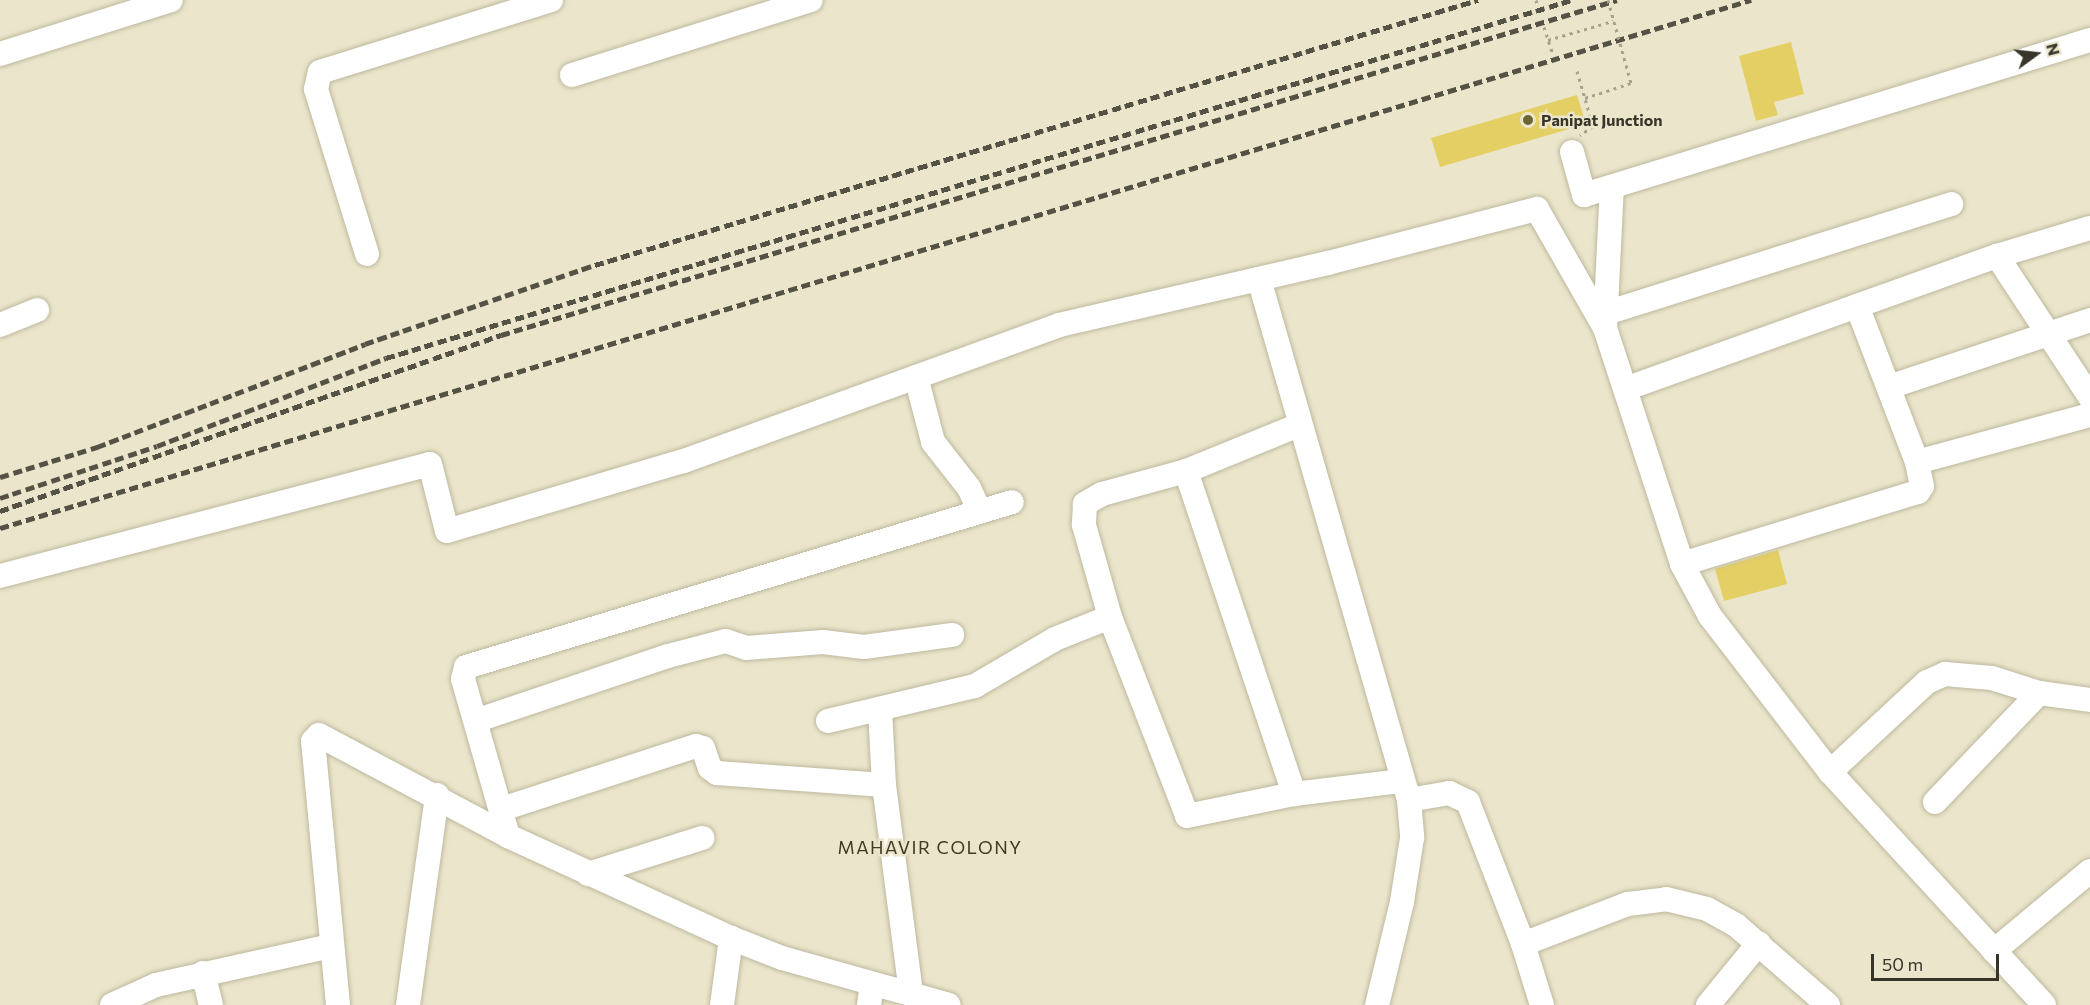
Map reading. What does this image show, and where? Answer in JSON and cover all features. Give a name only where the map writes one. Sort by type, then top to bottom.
[{"type":"street","points":[[0,54],[171,0]]},
{"type":"street","points":[[367,254],[316,89],[320,72],[551,0]]},
{"type":"street","points":[[572,75],[799,2]]},
{"type":"street","points":[[1572,152],[1584,195],[2090,40]]},
{"type":"street","points":[[1606,321],[1612,187]]},
{"type":"street","points":[[1606,321],[1951,204]]},
{"type":"street","points":[[0,576],[430,464],[447,531],[684,461],[1059,325],[1259,279],[1537,209],[1606,321],[1625,389],[1682,564],[1729,644],[1830,772],[2044,1005]]},
{"type":"street","points":[[1625,389],[1997,256],[2090,228]]},
{"type":"street","points":[[1997,256],[2090,396]]},
{"type":"street","points":[[1259,279],[1299,425],[1406,790],[1412,838],[1402,902],[1377,1005]]},
{"type":"street","points":[[1682,564],[1911,496],[1922,486],[1917,462],[1857,306]]},
{"type":"street","points":[[0,325],[37,310]]},
{"type":"street","points":[[1889,387],[2090,320]]},
{"type":"street","points":[[916,377],[933,442],[969,488],[980,512]]},
{"type":"street","points":[[1917,462],[2090,415]]},
{"type":"street","points":[[1299,425],[1186,471],[1102,494],[1085,504],[1084,525],[1110,617],[1184,813],[1197,815],[1294,794],[1406,790],[1449,793],[1468,802],[1523,944],[1542,1005]]},
{"type":"street","points":[[1186,471],[1294,794]]},
{"type":"street","points":[[508,836],[478,720],[464,679],[466,667],[1012,502]]},
{"type":"street","points":[[828,721],[975,686],[1055,639],[1110,617]]},
{"type":"street","points":[[478,720],[668,656],[726,641],[746,648],[823,642],[864,646],[952,635]]},
{"type":"street","points":[[1830,772],[1934,677],[1960,672],[2039,693],[2090,700]]},
{"type":"street","points":[[1935,802],[2039,693]]},
{"type":"street","points":[[880,709],[884,785],[911,993]]},
{"type":"street","points":[[338,1005],[313,738],[319,735],[437,795],[508,836],[731,938],[870,994],[911,993],[949,1005]]},
{"type":"street","points":[[502,809],[696,746],[703,748],[710,768],[717,773],[884,785]]},
{"type":"street","points":[[408,1005],[437,795]]},
{"type":"street","points":[[588,874],[702,838]]},
{"type":"street","points":[[1994,951],[2090,870]]},
{"type":"street","points":[[1523,944],[1628,904],[1666,898],[1707,909],[1759,943],[1828,1005]]},
{"type":"street","points":[[722,1005],[731,938]]},
{"type":"street","points":[[1708,1005],[1759,943]]},
{"type":"street","points":[[111,1005],[136,992],[202,973],[331,946]]},
{"type":"street","points":[[202,973],[212,1005]]},
{"type":"path","points":[[1536,0],[1538,6]]},
{"type":"path","points":[[1586,98],[1631,83],[1608,0]]},
{"type":"path","points":[[1548,40],[1613,21]]},
{"type":"path","points":[[1544,27],[1553,55]]},
{"type":"path","points":[[1572,152],[1580,135],[1593,126],[1577,71]]},
{"type":"building","points":[[1791,42],[1804,94],[1774,102],[1778,115],[1756,121],[1739,56]]},
{"type":"building","points":[[1577,95],[1586,124],[1440,167],[1431,138]]},
{"type":"building","points":[[1778,550],[1787,584],[1724,601],[1715,569]]},
{"type":"railway","points":[[0,477],[97,447],[365,344],[595,265],[1478,0]]},
{"type":"railway","points":[[0,498],[157,446],[386,358],[1572,0]]},
{"type":"railway","points":[[0,511],[501,335],[1617,0]]},
{"type":"railway","points":[[0,528],[1751,0]]},
{"type":"place","name":"Panipat Junction","points":[[1528,120]]},
{"type":"district","name":"MAHAVIR COLONY","points":[[930,847]]}]
